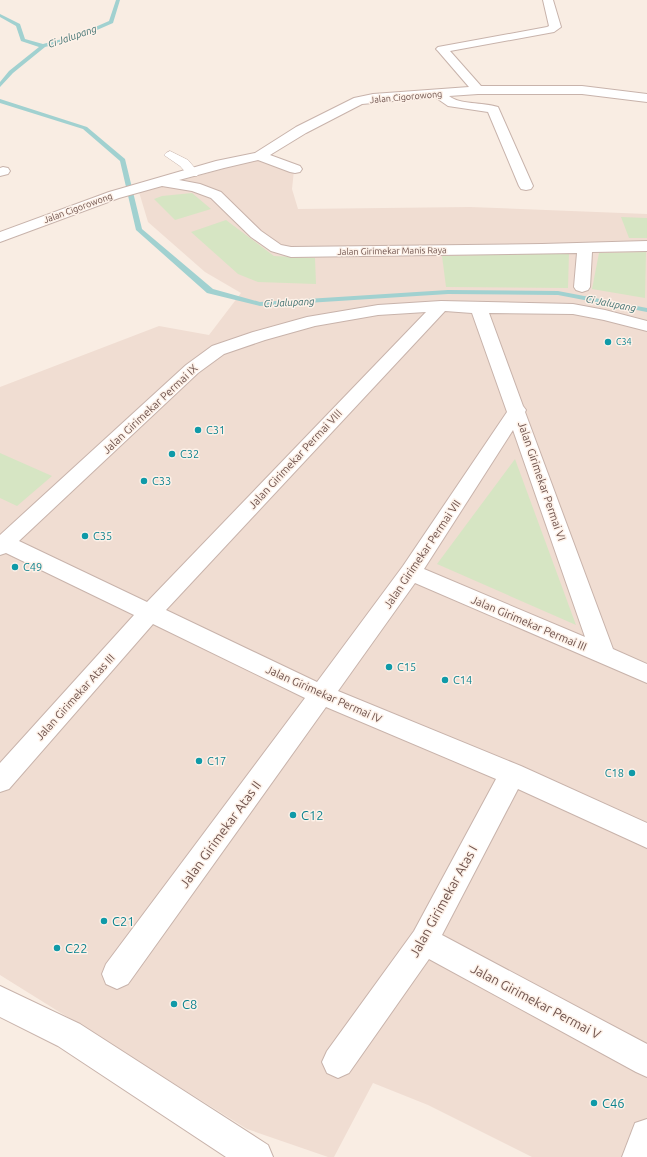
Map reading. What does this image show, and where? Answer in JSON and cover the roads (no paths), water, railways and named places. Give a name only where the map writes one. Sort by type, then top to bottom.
[{"type":"street","points":[[478,90],[442,49],[504,40],[554,28],[548,0]]},
{"type":"street","name":"Jalan Cigorowong","points":[[0,237],[114,195],[258,156],[301,130],[358,101],[373,98],[478,90],[582,90],[647,98]]},
{"type":"street","points":[[440,94],[451,104],[493,110],[526,186]]},
{"type":"street","points":[[258,156],[295,170]]},
{"type":"street","name":"Jalan Girimekar Manis Raya","points":[[159,183],[195,187],[216,194],[256,234],[276,248],[291,252],[542,249],[647,246]]},
{"type":"street","points":[[582,287],[585,247]]},
{"type":"street","name":"Jalan Girimekar Permai IX","points":[[2,545],[192,369],[218,350],[259,336],[313,321],[378,310],[441,306],[573,309],[605,315],[647,326]]},
{"type":"street","name":"Jalan Girimekar Permai VIII","points":[[150,613],[441,306]]},
{"type":"street","name":"Jalan Girimekar Permai VI","points":[[479,308],[517,410],[603,655]]},
{"type":"street","name":"Jalan Girimekar Permai VII","points":[[322,695],[411,572],[517,410]]},
{"type":"street","name":"Jalan Girimekar Permai IV","points":[[2,545],[150,613],[322,695],[512,774],[647,836]]},
{"type":"street","name":"Jalan Girimekar Permai III","points":[[411,572],[647,674]]},
{"type":"street","name":"Jalan Girimekar Atas III","points":[[0,781],[150,613]]},
{"type":"street","name":"Jalan Girimekar Atas II","points":[[117,974],[322,695]]},
{"type":"street","name":"Jalan Girimekar Atas I","points":[[338,1062],[424,941],[512,774]]},
{"type":"street","name":"Jalan Girimekar Permai V","points":[[424,941],[647,1061]]},
{"type":"street","points":[[0,1001],[69,1035],[256,1157]]},
{"type":"street","points":[[639,1157],[647,1135]]},
{"type":"lane","points":[[170,155],[184,163],[193,173]]},
{"type":"waterway","name":"Ci Jalupang","points":[[43,46],[79,36],[111,22],[118,0]]},
{"type":"waterway","points":[[0,15],[18,25],[23,40],[43,46]]},
{"type":"waterway","name":"Ci Jalupang","points":[[0,85],[11,72],[43,46]]},
{"type":"waterway","name":"Ci Jalupang","points":[[0,101],[85,128],[123,160],[139,230],[210,291],[260,304],[448,292],[558,293],[647,310]]},
{"type":"place","name":"C34","points":[[608,342]]},
{"type":"place","name":"C31","points":[[198,430]]},
{"type":"place","name":"C32","points":[[172,454]]},
{"type":"place","name":"C33","points":[[144,481]]},
{"type":"place","name":"C35","points":[[85,536]]},
{"type":"place","name":"C49","points":[[15,567]]},
{"type":"place","name":"C15","points":[[389,667]]},
{"type":"place","name":"C14","points":[[445,680]]},
{"type":"place","name":"C17","points":[[199,761]]},
{"type":"place","name":"C18","points":[[632,773]]},
{"type":"place","name":"C12","points":[[293,815]]},
{"type":"place","name":"C21","points":[[104,921]]},
{"type":"place","name":"C22","points":[[57,948]]},
{"type":"place","name":"C8","points":[[174,1004]]},
{"type":"place","name":"C46","points":[[594,1103]]}]
